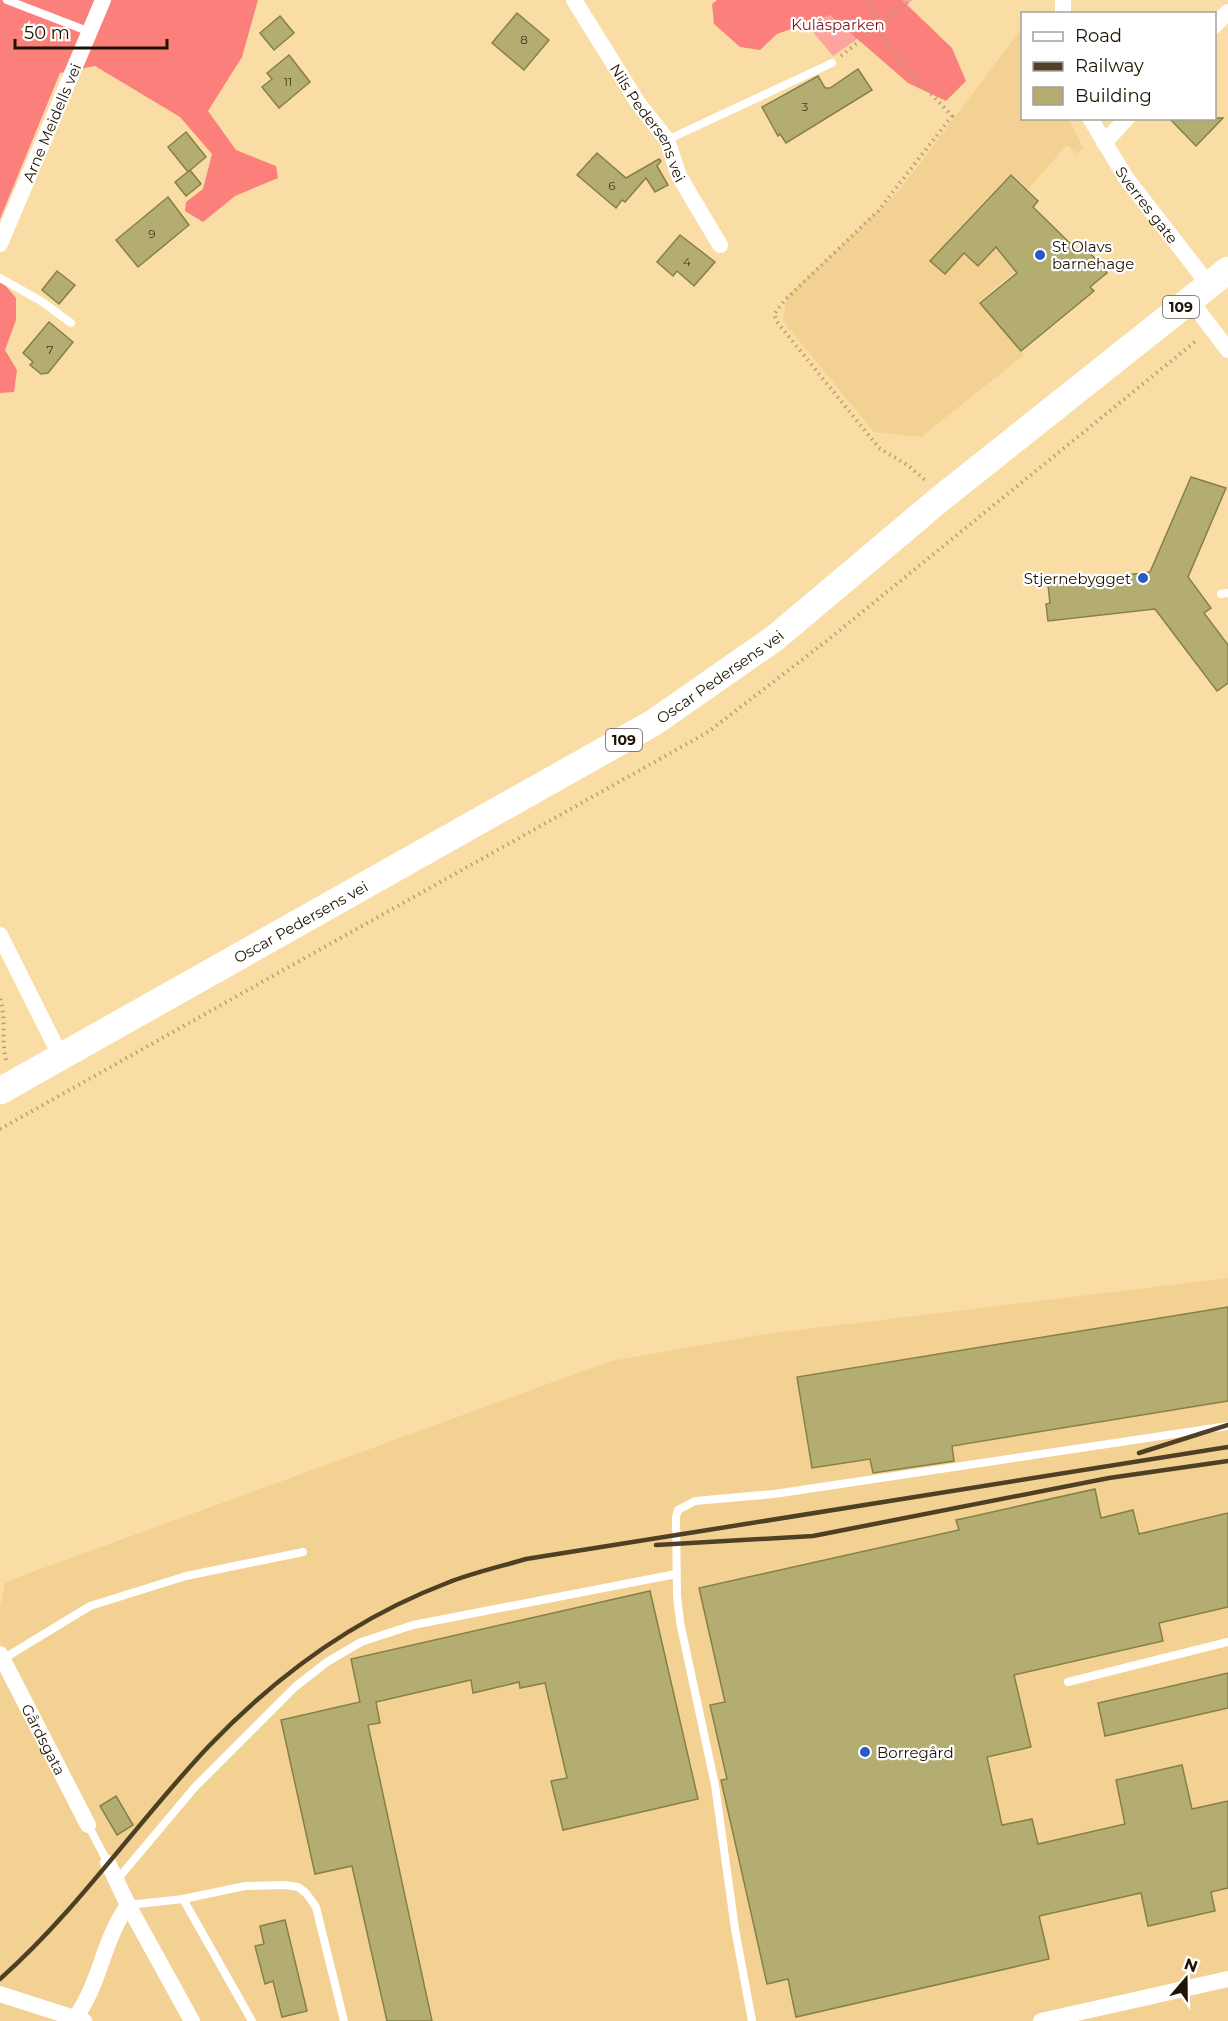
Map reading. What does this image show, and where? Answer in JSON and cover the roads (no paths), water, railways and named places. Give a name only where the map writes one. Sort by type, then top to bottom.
[{"type":"main road","name":"Oscar Pedersens vei","points":[[0,1091],[653,723],[775,638],[940,499],[1209,285]]},
{"type":"street","name":"Arne Meidells vei","points":[[0,244],[103,0]]},
{"type":"street","name":"Nils Pedersens vei","points":[[574,0],[638,103],[667,140],[679,176],[720,245]]},
{"type":"street","points":[[1216,25],[1228,12]]},
{"type":"street","name":"Sverres gate","points":[[1091,120],[1126,178],[1209,285],[1228,350]]},
{"type":"street","points":[[1104,143],[1125,120]]},
{"type":"street","points":[[0,935],[61,1057]]},
{"type":"street","name":"Gårdsgata","points":[[1,1656],[88,1826]]},
{"type":"street","points":[[108,1863],[128,1905],[192,2021]]},
{"type":"street","points":[[0,1994],[79,2020],[100,1971],[113,1926],[128,1905]]},
{"type":"street","points":[[1041,2021],[1228,1979]]},
{"type":"lane","points":[[7,0],[90,32]]},
{"type":"lane","points":[[667,140],[831,63]]},
{"type":"lane","points":[[0,278],[41,301],[71,322]]},
{"type":"lane","points":[[752,2021],[735,1929],[715,1785],[680,1622],[676,1574],[676,1517],[682,1506],[694,1502],[774,1494],[1228,1426]]},
{"type":"lane","points":[[1,1656],[90,1606],[186,1575],[303,1552]]},
{"type":"lane","points":[[116,1881],[195,1787],[295,1687],[327,1662],[362,1642],[424,1623],[676,1574]]},
{"type":"lane","points":[[1068,1682],[1228,1642]]},
{"type":"lane","points":[[88,1826],[108,1863]]},
{"type":"lane","points":[[128,1905],[183,1899],[245,1886],[298,1887],[306,1893],[316,1907],[344,2021]]},
{"type":"lane","points":[[183,1899],[252,2021]]},
{"type":"railway","points":[[1139,1453],[1228,1425]]},
{"type":"railway","points":[[0,1979],[55,1924],[183,1775],[235,1720],[290,1672],[319,1651],[349,1631],[413,1597],[466,1576],[526,1559],[1228,1447]]},
{"type":"railway","points":[[656,1545],[813,1536],[1109,1478],[1228,1461]]},
{"type":"place","name":"St Olavs barnehage","points":[[1040,255]]},
{"type":"place","name":"Stjernebygget","points":[[1143,578]]},
{"type":"place","name":"Borregård","points":[[865,1752]]},
{"type":"park label","name":"Kulåsparken","points":[[838,24]]}]
